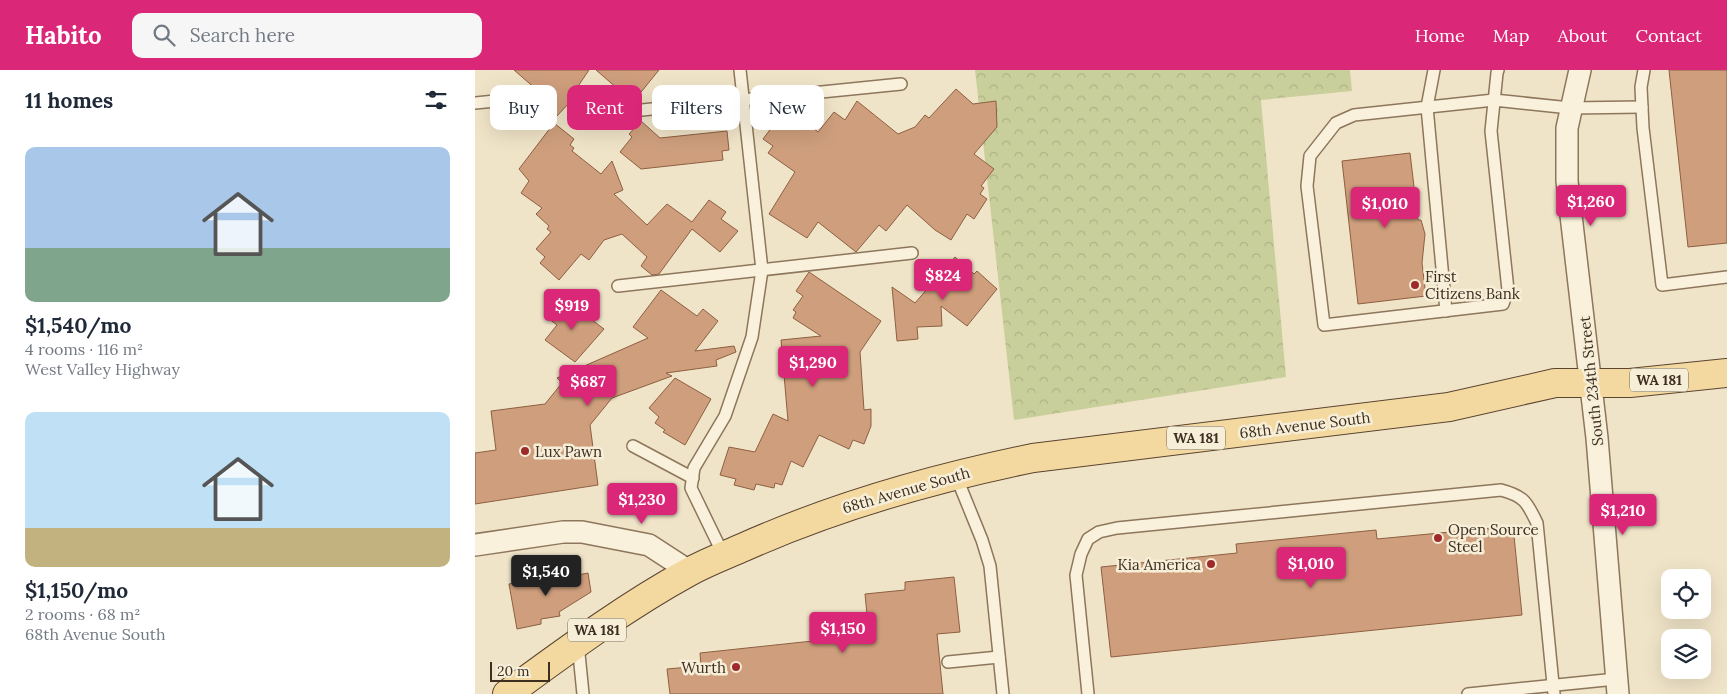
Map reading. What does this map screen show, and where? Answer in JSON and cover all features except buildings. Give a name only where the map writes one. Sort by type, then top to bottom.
[{"type":"main road","name":"68th Avenue South","points":[[689,571],[788,527],[859,503],[956,476],[1033,458],[1431,409],[1555,383],[1630,383],[1727,373]]},
{"type":"main road","name":"WA 181","points":[[507,694],[578,642],[689,571]]},
{"type":"street","name":"South 234th Street","points":[[1580,70],[1567,128],[1567,181],[1591,382],[1617,686]]},
{"type":"street","points":[[475,545],[576,532],[649,545],[689,571]]},
{"type":"lane","points":[[724,556],[691,488],[694,468],[725,416],[752,337],[762,270],[741,70]]},
{"type":"lane","points":[[1434,70],[1427,107],[1446,311]]},
{"type":"lane","points":[[1498,70],[1494,100],[1491,130],[1508,290],[1503,304],[1324,325],[1307,186],[1310,156],[1336,123],[1354,115],[1494,100],[1570,108],[1642,107]]},
{"type":"lane","points":[[1644,70],[1641,87],[1642,107],[1662,285],[1727,277]]},
{"type":"lane","points":[[642,110],[901,84]]},
{"type":"lane","points":[[475,104],[490,102]]},
{"type":"lane","points":[[618,286],[912,253]]},
{"type":"lane","points":[[633,446],[693,478]]},
{"type":"lane","points":[[956,476],[983,540],[990,566],[1003,694]]},
{"type":"lane","points":[[1088,694],[1076,575],[1081,554],[1088,539],[1099,532],[1117,528],[1501,490],[1518,494],[1528,504],[1537,523],[1553,690]]},
{"type":"lane","points":[[578,642],[583,694]]},
{"type":"lane","points":[[948,662],[999,658]]},
{"type":"lane","points":[[1469,694],[1617,686]]},
{"type":"green space","points":[[975,70],[1350,70],[1352,91],[1261,100],[1286,377],[1014,420]]},
{"type":"place","name":"First Citizens Bank","points":[[1415,285]]},
{"type":"place","name":"Lux Pawn","points":[[525,451]]},
{"type":"place","name":"Open Source Steel","points":[[1438,538]]},
{"type":"place","name":"Kia America","points":[[1211,564]]},
{"type":"place","name":"Wurth","points":[[736,667]]}]
